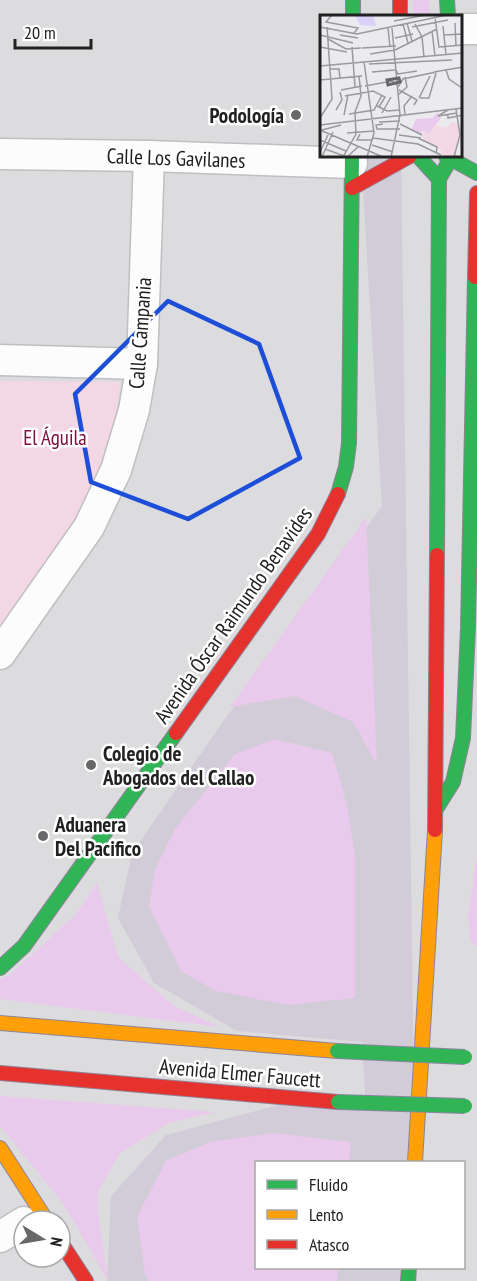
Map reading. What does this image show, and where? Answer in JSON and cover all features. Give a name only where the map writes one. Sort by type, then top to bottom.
[{"type":"main road","points":[[447,0],[448,15]]},
{"type":"main road","points":[[352,169],[401,158]]},
{"type":"main road","points":[[420,158],[439,179]]},
{"type":"main road","points":[[415,1161],[436,809],[439,179],[447,165],[448,158]]},
{"type":"main road","points":[[451,158],[477,173]]},
{"type":"main road","name":"Avenida Óscar Raimundo Benavides","points":[[0,968],[24,946],[318,534],[338,495],[347,465],[349,443],[352,169]]},
{"type":"main road","points":[[436,809],[453,782],[463,738],[473,634],[477,193]]},
{"type":"main road","name":"Avenida Elmer Faucett","points":[[0,1023],[337,1051],[471,1057]]},
{"type":"main road","name":"Avenida Elmer Faucett","points":[[0,1073],[338,1102],[471,1107]]},
{"type":"main road","points":[[0,1148],[29,1209]]},
{"type":"main road","points":[[72,1259],[86,1281]]},
{"type":"street","name":"Calle Los Gavilanes","points":[[0,154],[148,156],[352,169]]},
{"type":"street","name":"Calle Campania","points":[[0,654],[89,527],[116,470],[134,410],[142,364],[148,156]]},
{"type":"street","points":[[0,360],[142,364]]},
{"type":"highlighted area","points":[[168,301],[259,344],[300,458],[188,519],[91,482],[75,394]]},
{"type":"shaded area","points":[[0,0],[477,0],[477,1281],[0,1281]]},
{"type":"shaded area","points":[[413,0],[429,0],[429,15],[413,15]]},
{"type":"shaded area","points":[[361,158],[401,158],[415,1161],[255,1161],[255,1269],[416,1269],[417,1281],[107,1281],[111,1196],[166,1135],[278,1105],[366,1110],[362,1042],[237,1031],[154,983],[118,918],[132,853],[222,723],[382,506]]},
{"type":"shaded area","points":[[366,517],[377,764],[353,722],[295,696],[230,707]]},
{"type":"shaded area","points":[[274,739],[332,753],[347,806],[355,855],[355,998],[288,1005],[216,991],[181,971],[149,907],[155,870],[175,829],[235,754]]},
{"type":"shaded area","points":[[477,855],[477,948],[470,940],[468,916]]},
{"type":"shaded area","points":[[97,883],[118,957],[174,1006],[220,1027],[0,999],[0,979],[10,975],[76,914]]},
{"type":"shaded area","points":[[0,1096],[216,1112],[169,1123],[119,1154],[98,1192],[98,1212],[108,1281],[72,1219],[72,1209],[66,1209],[0,1126]]},
{"type":"shaded area","points":[[273,1133],[351,1142],[349,1161],[255,1161],[255,1269],[338,1269],[337,1281],[149,1281],[145,1273],[137,1217],[166,1161],[210,1142]]},
{"type":"shaded area","points":[[477,1211],[477,1281],[460,1281],[460,1269],[465,1269],[465,1224]]},
{"type":"green space","name":"El Águila","points":[[0,381],[120,382],[116,422],[99,482],[73,525],[0,626]]},
{"type":"traffic: fast","points":[[353,0],[353,15]]},
{"type":"traffic: fast","points":[[447,0],[448,15]]},
{"type":"traffic: fast","points":[[338,494],[346,467],[349,443],[352,158]]},
{"type":"traffic: fast","points":[[420,158],[439,179]]},
{"type":"traffic: fast","points":[[437,555],[439,179],[449,158]]},
{"type":"traffic: fast","points":[[450,158],[477,173]]},
{"type":"traffic: fast","points":[[436,809],[453,782],[463,738],[468,628],[475,277]]},
{"type":"traffic: fast","points":[[0,968],[24,946],[176,733]]},
{"type":"traffic: fast","points":[[337,1051],[465,1057]]},
{"type":"traffic: fast","points":[[338,1102],[465,1106]]},
{"type":"traffic: fast","points":[[408,1281],[409,1269]]},
{"type":"traffic: slow","points":[[415,1161],[435,830]]},
{"type":"traffic: slow","points":[[0,1023],[337,1051]]},
{"type":"traffic: slow","points":[[0,1148],[39,1209]]},
{"type":"traffic: jam","points":[[400,0],[400,15]]},
{"type":"traffic: jam","points":[[352,188],[406,158]]},
{"type":"traffic: jam","points":[[475,277],[477,193]]},
{"type":"traffic: jam","points":[[176,733],[318,534],[338,494]]},
{"type":"traffic: jam","points":[[435,830],[437,555]]},
{"type":"traffic: jam","points":[[0,1073],[338,1102]]},
{"type":"traffic: jam","points":[[72,1259],[86,1281]]},
{"type":"place","name":"Podología","points":[[296,115]]},
{"type":"place","name":"Colegio de Abogados del Callao","points":[[91,765]]},
{"type":"place","name":"Aduanera Del Pacifico","points":[[43,836]]}]
